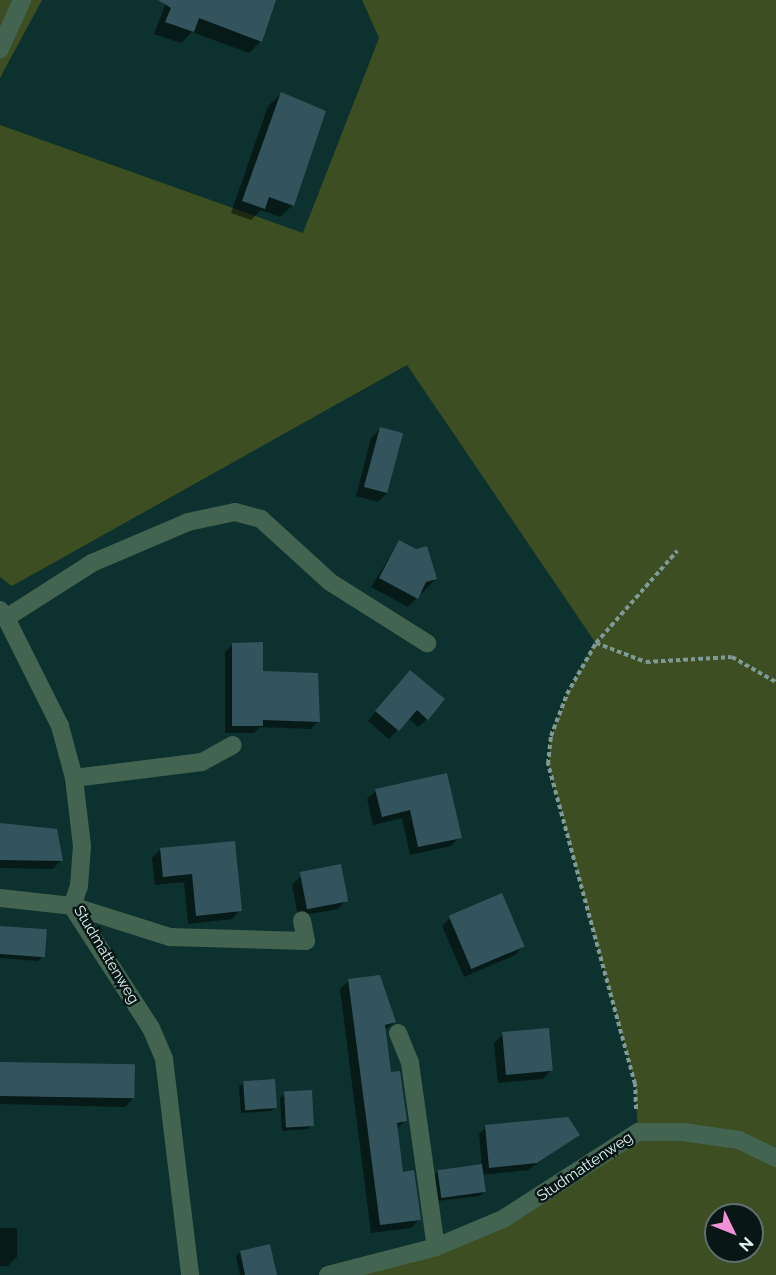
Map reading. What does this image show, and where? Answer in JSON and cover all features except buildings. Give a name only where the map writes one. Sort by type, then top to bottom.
[{"type":"street","points":[[0,49],[22,0]]},
{"type":"street","points":[[3,614],[92,563],[188,522],[235,512],[261,519],[330,582],[427,643]]},
{"type":"street","name":"Studmattenweg","points":[[3,614],[60,726],[74,778],[82,846],[79,886],[72,906],[151,1028],[164,1059],[190,1275]]},
{"type":"street","points":[[74,778],[202,762],[233,745]]},
{"type":"street","points":[[0,897],[72,906],[170,937],[306,941],[302,920]]},
{"type":"street","points":[[398,1033],[410,1063],[436,1247]]},
{"type":"street","name":"Studmattenweg","points":[[328,1275],[436,1247],[503,1219],[545,1196],[638,1132],[682,1132],[739,1140],[776,1158]]},
{"type":"path","points":[[638,1132],[635,1084],[548,764],[551,736],[567,694],[596,643],[677,551]]},
{"type":"path","points":[[596,643],[646,662],[732,657],[776,682]]},
{"type":"green space","points":[[0,0],[42,0],[0,78]]},
{"type":"green space","points":[[362,0],[776,0],[776,1275],[328,1275],[436,1247],[638,1132],[635,1084],[548,764],[551,736],[567,694],[595,642],[407,365],[12,586],[0,577],[0,125],[303,233],[379,38]]}]
